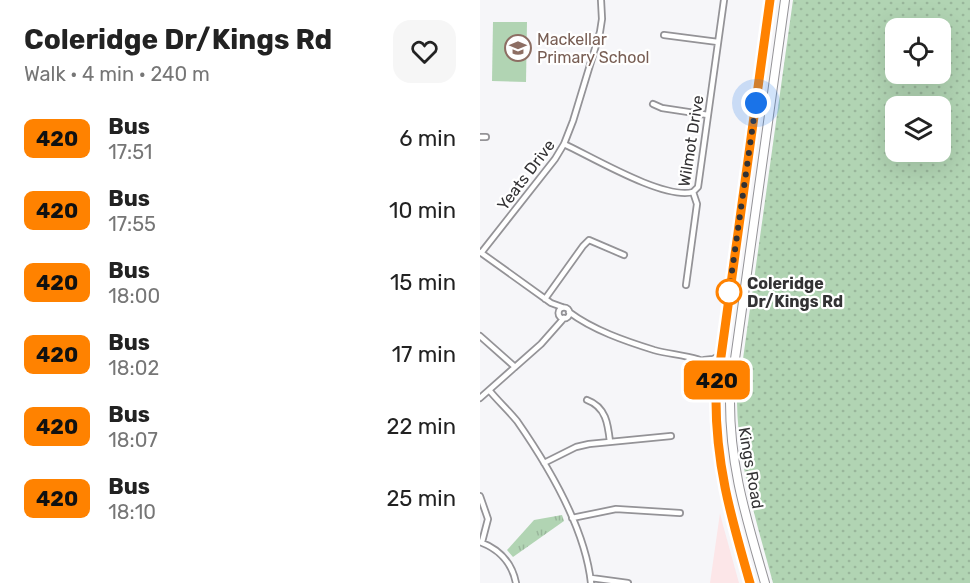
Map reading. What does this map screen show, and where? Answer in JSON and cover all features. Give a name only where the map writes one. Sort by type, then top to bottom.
[{"type":"main road","name":"Kings Road","points":[[750,583],[731,519],[721,474],[716,413],[720,355],[770,0]]},
{"type":"main road","name":"Kings Road","points":[[765,583],[735,472],[730,429],[730,395],[785,0]]},
{"type":"street","name":"Yeats Drive","points":[[480,253],[555,159],[564,144],[600,32],[601,0]]},
{"type":"street","name":"Wilmot Drive","points":[[686,285],[697,204],[693,192],[698,187],[724,0]]},
{"type":"street","points":[[664,35],[718,42]]},
{"type":"street","points":[[653,104],[662,108],[708,115]]},
{"type":"street","points":[[564,144],[660,190],[684,194],[693,192]]},
{"type":"street","points":[[545,299],[589,240],[624,255]]},
{"type":"street","points":[[480,253],[563,314],[642,346],[702,360],[718,371]]},
{"type":"street","points":[[480,398],[541,344],[563,314]]},
{"type":"street","points":[[480,336],[515,367]]},
{"type":"street","points":[[702,360],[713,359],[720,355]]},
{"type":"street","points":[[489,390],[517,422],[557,486],[585,549],[591,580],[628,583]]},
{"type":"street","points":[[587,400],[605,414],[610,442]]},
{"type":"street","points":[[544,464],[576,447],[671,436]]},
{"type":"street","points":[[480,496],[488,519],[481,542],[494,549],[505,559],[513,572],[516,583]]},
{"type":"street","points":[[572,518],[616,509],[680,513]]},
{"type":"shaded area","points":[[720,513],[723,525],[739,583],[710,583]]},
{"type":"green space","points":[[793,0],[970,0],[970,583],[773,583],[745,471],[737,402]]},
{"type":"green space","points":[[493,22],[527,22],[526,82],[492,81]]},
{"type":"green space","points":[[562,515],[564,521],[513,557],[507,550],[534,520]]},
{"type":"bus line","name":"420","points":[[750,583],[724,491],[716,435],[716,393],[770,0]]},
{"type":"place","name":"Mackellar Primary School","points":[[518,48]]},
{"type":"place","name":"Coleridge Dr/Kings Rd","points":[[729,292]]},
{"type":"route","points":[[729,292],[756,103]]}]
